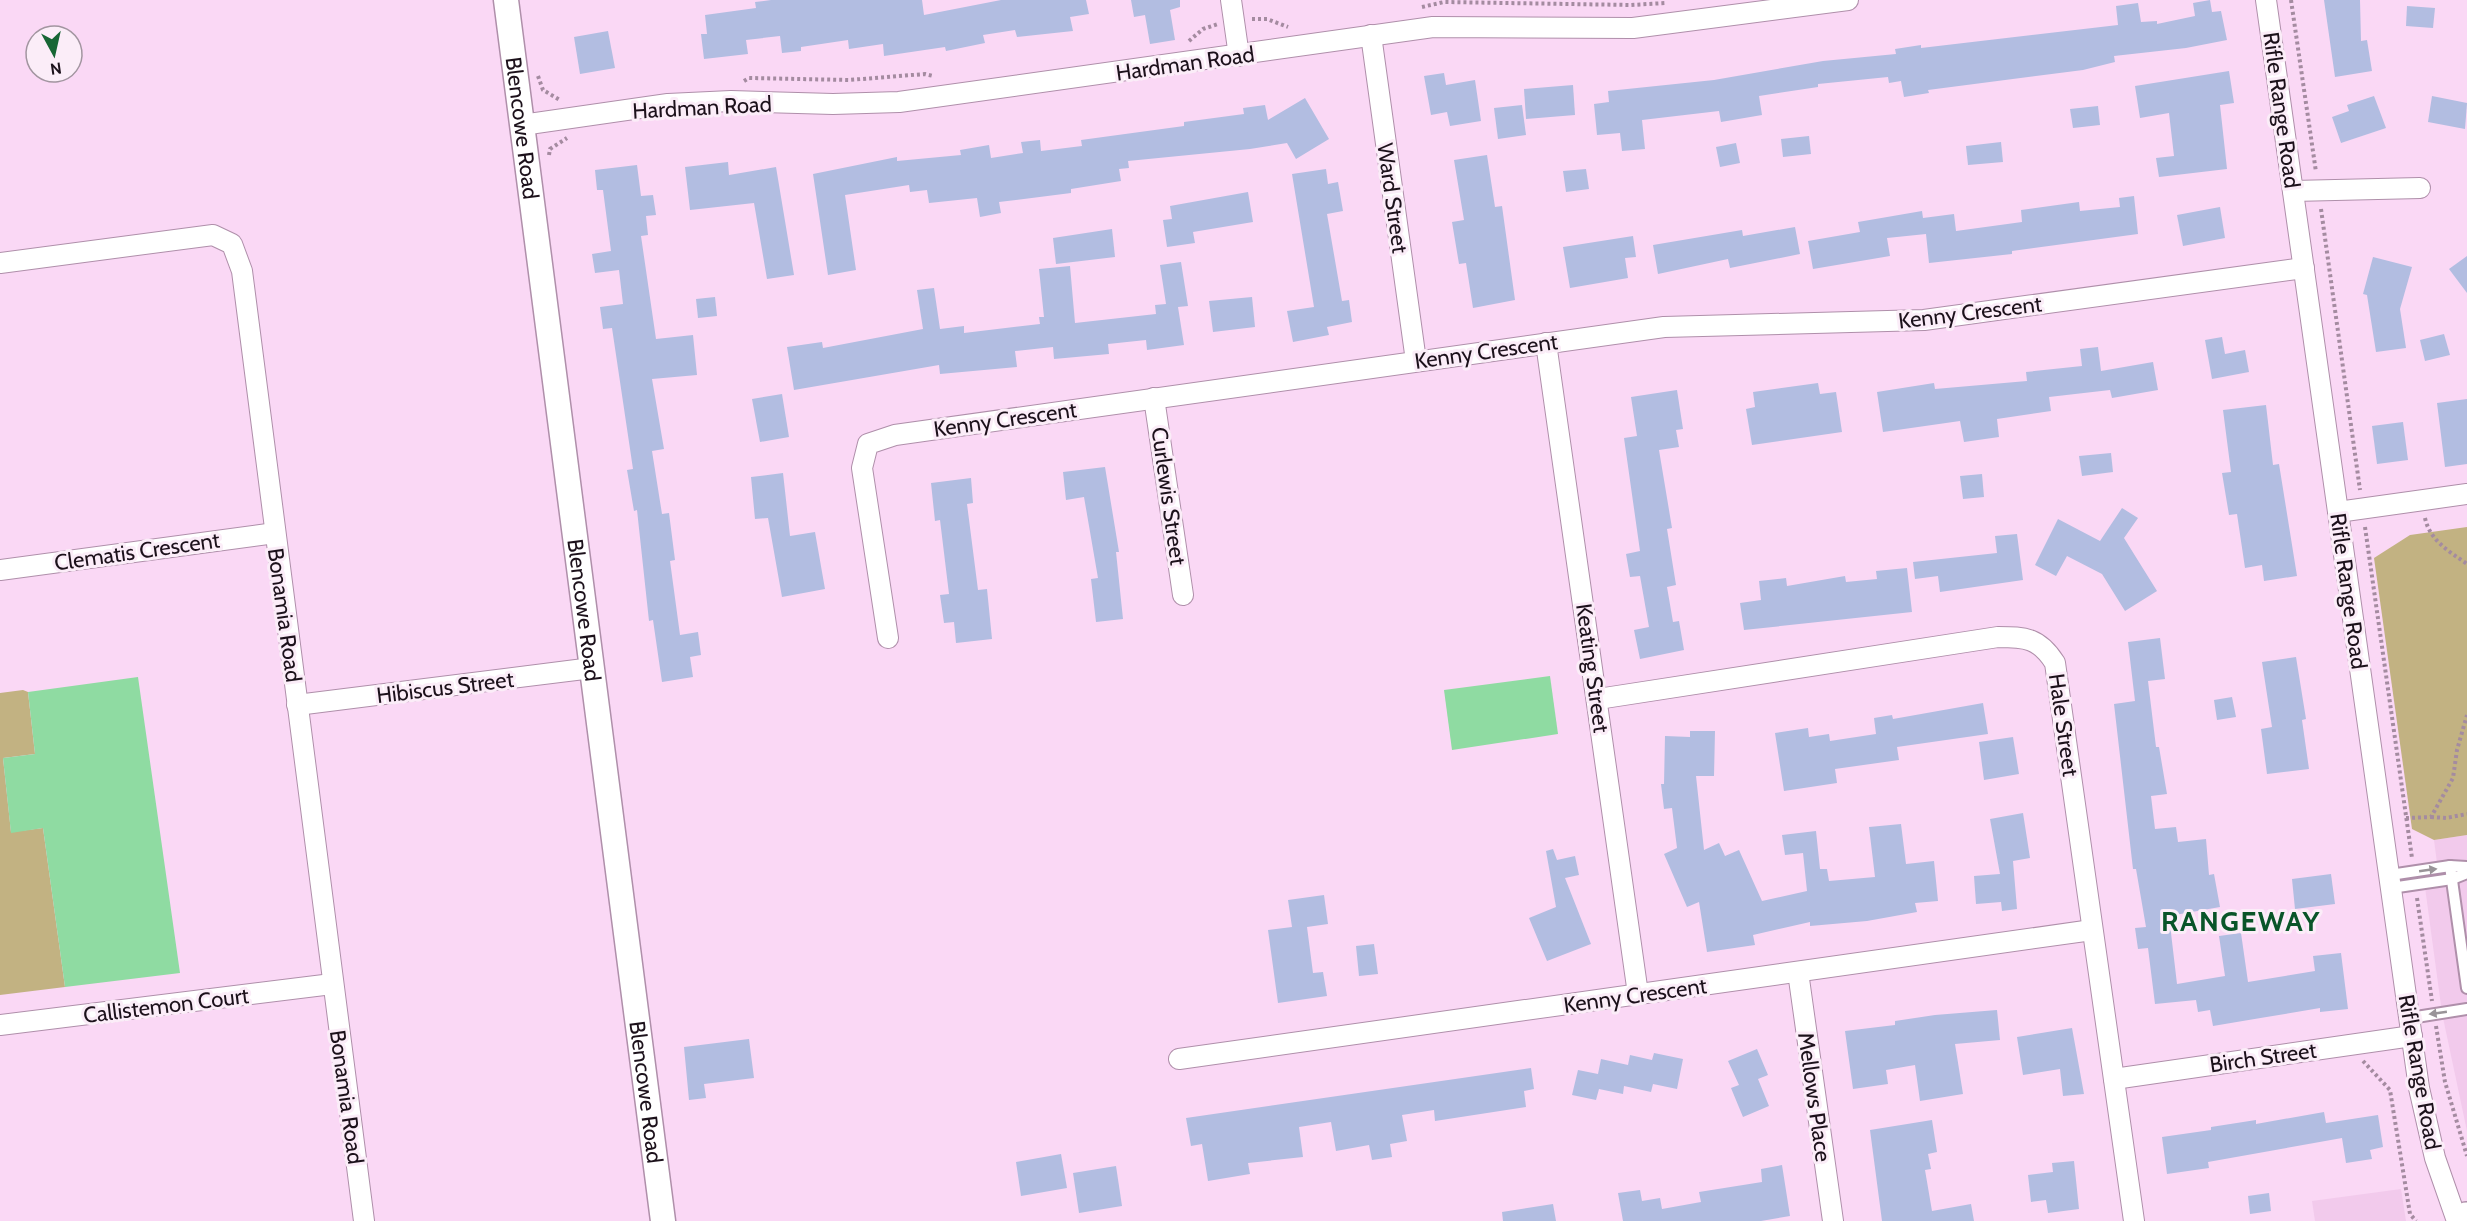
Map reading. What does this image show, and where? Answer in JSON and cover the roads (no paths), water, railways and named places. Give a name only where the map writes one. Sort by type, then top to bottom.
[{"type":"street","name":"Blencowe Road","points":[[507,0],[663,1221]]},
{"type":"street","points":[[1231,0],[1239,56]]},
{"type":"street","name":"Hardman Road","points":[[522,125],[668,104],[731,101],[833,104],[899,102],[1433,27],[1633,28],[1774,5],[1848,0]]},
{"type":"street","name":"Rifle Range Road","points":[[2266,0],[2424,1116],[2444,1180],[2461,1219]]},
{"type":"street","name":"Ward Street","points":[[1371,35],[1416,361]]},
{"type":"street","points":[[2293,191],[2420,188]]},
{"type":"street","name":"Bonamia Road","points":[[0,263],[213,235],[232,244],[242,270],[364,1221]]},
{"type":"street","name":"Kenny Crescent","points":[[888,638],[862,468],[868,444],[894,435],[1546,343],[1684,326],[1924,320],[2304,268]]},
{"type":"street","name":"Keating Street","points":[[1546,343],[1638,994]]},
{"type":"street","name":"Curlewis Street","points":[[1154,398],[1183,595]]},
{"type":"street","points":[[2338,512],[2467,494]]},
{"type":"street","name":"Clematis Crescent","points":[[0,570],[275,533]]},
{"type":"street","name":"Hale Street","points":[[1598,699],[1998,637],[2025,637],[2045,647],[2055,663],[2134,1221]]},
{"type":"street","name":"Hibiscus Street","points":[[297,705],[592,668]]},
{"type":"street","name":"Kenny Crescent","points":[[1179,1059],[2091,930]]},
{"type":"street","name":"Mellows Place","points":[[1798,972],[1833,1221]]},
{"type":"street","name":"Callistemon Court","points":[[0,1025],[332,984]]},
{"type":"street","name":"Birch Street","points":[[2114,1079],[2411,1027]]},
{"type":"lane","points":[[2391,882],[2413,872],[2450,866],[2467,867]]},
{"type":"lane","points":[[2450,866],[2467,988]]},
{"type":"lane","points":[[2453,885],[2467,873]]},
{"type":"lane","points":[[2391,882],[2415,885],[2453,885],[2467,890]]},
{"type":"lane","points":[[2411,1027],[2434,1014],[2467,1009]]},
{"type":"district","name":"RANGEWAY","points":[[2241,921]]}]
